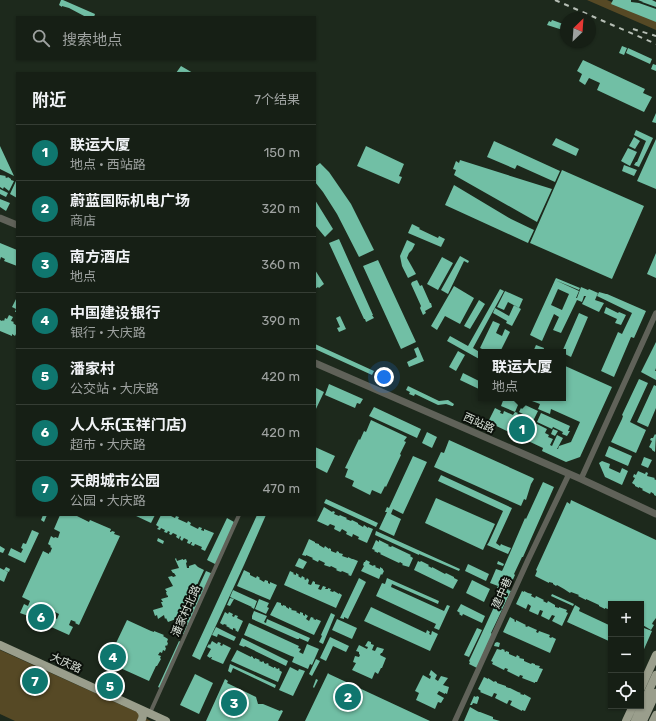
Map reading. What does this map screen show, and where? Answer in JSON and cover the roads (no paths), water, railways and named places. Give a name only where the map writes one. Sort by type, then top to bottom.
[{"type":"main road","name":"大庆路","points":[[0,645],[139,708],[150,717],[166,721]]},
{"type":"main road","points":[[644,681],[656,655]]},
{"type":"main road","points":[[635,721],[656,675]]},
{"type":"main road","points":[[643,721],[656,693]]},
{"type":"main road","points":[[139,708],[143,717],[142,721]]},
{"type":"main road","points":[[626,721],[632,709]]},
{"type":"main road","points":[[653,721],[656,715]]},
{"type":"main road","points":[[150,717],[163,721]]},
{"type":"street","points":[[0,218],[16,226]]},
{"type":"street","points":[[581,479],[656,313]]},
{"type":"street","name":"西站路","points":[[316,363],[581,479],[656,514]]},
{"type":"street","name":"建中巷","points":[[455,721],[569,474]]},
{"type":"street","name":"潘家村北路","points":[[150,717],[239,516]]},
{"type":"railway","points":[[555,0],[656,44]]},
{"type":"railway","points":[[633,29],[656,36]]},
{"type":"place","name":"联运大厦","points":[[522,429]]},
{"type":"place","name":"人人乐(玉祥门店)","points":[[41,617]]},
{"type":"place","name":"中国建设银行","points":[[113,657]]},
{"type":"place","name":"天朗城市公园","points":[[35,681]]},
{"type":"place","name":"潘家村","points":[[110,686]]},
{"type":"place","name":"蔚蓝国际机电广场","points":[[348,697]]},
{"type":"place","name":"南方酒店","points":[[234,703]]}]
